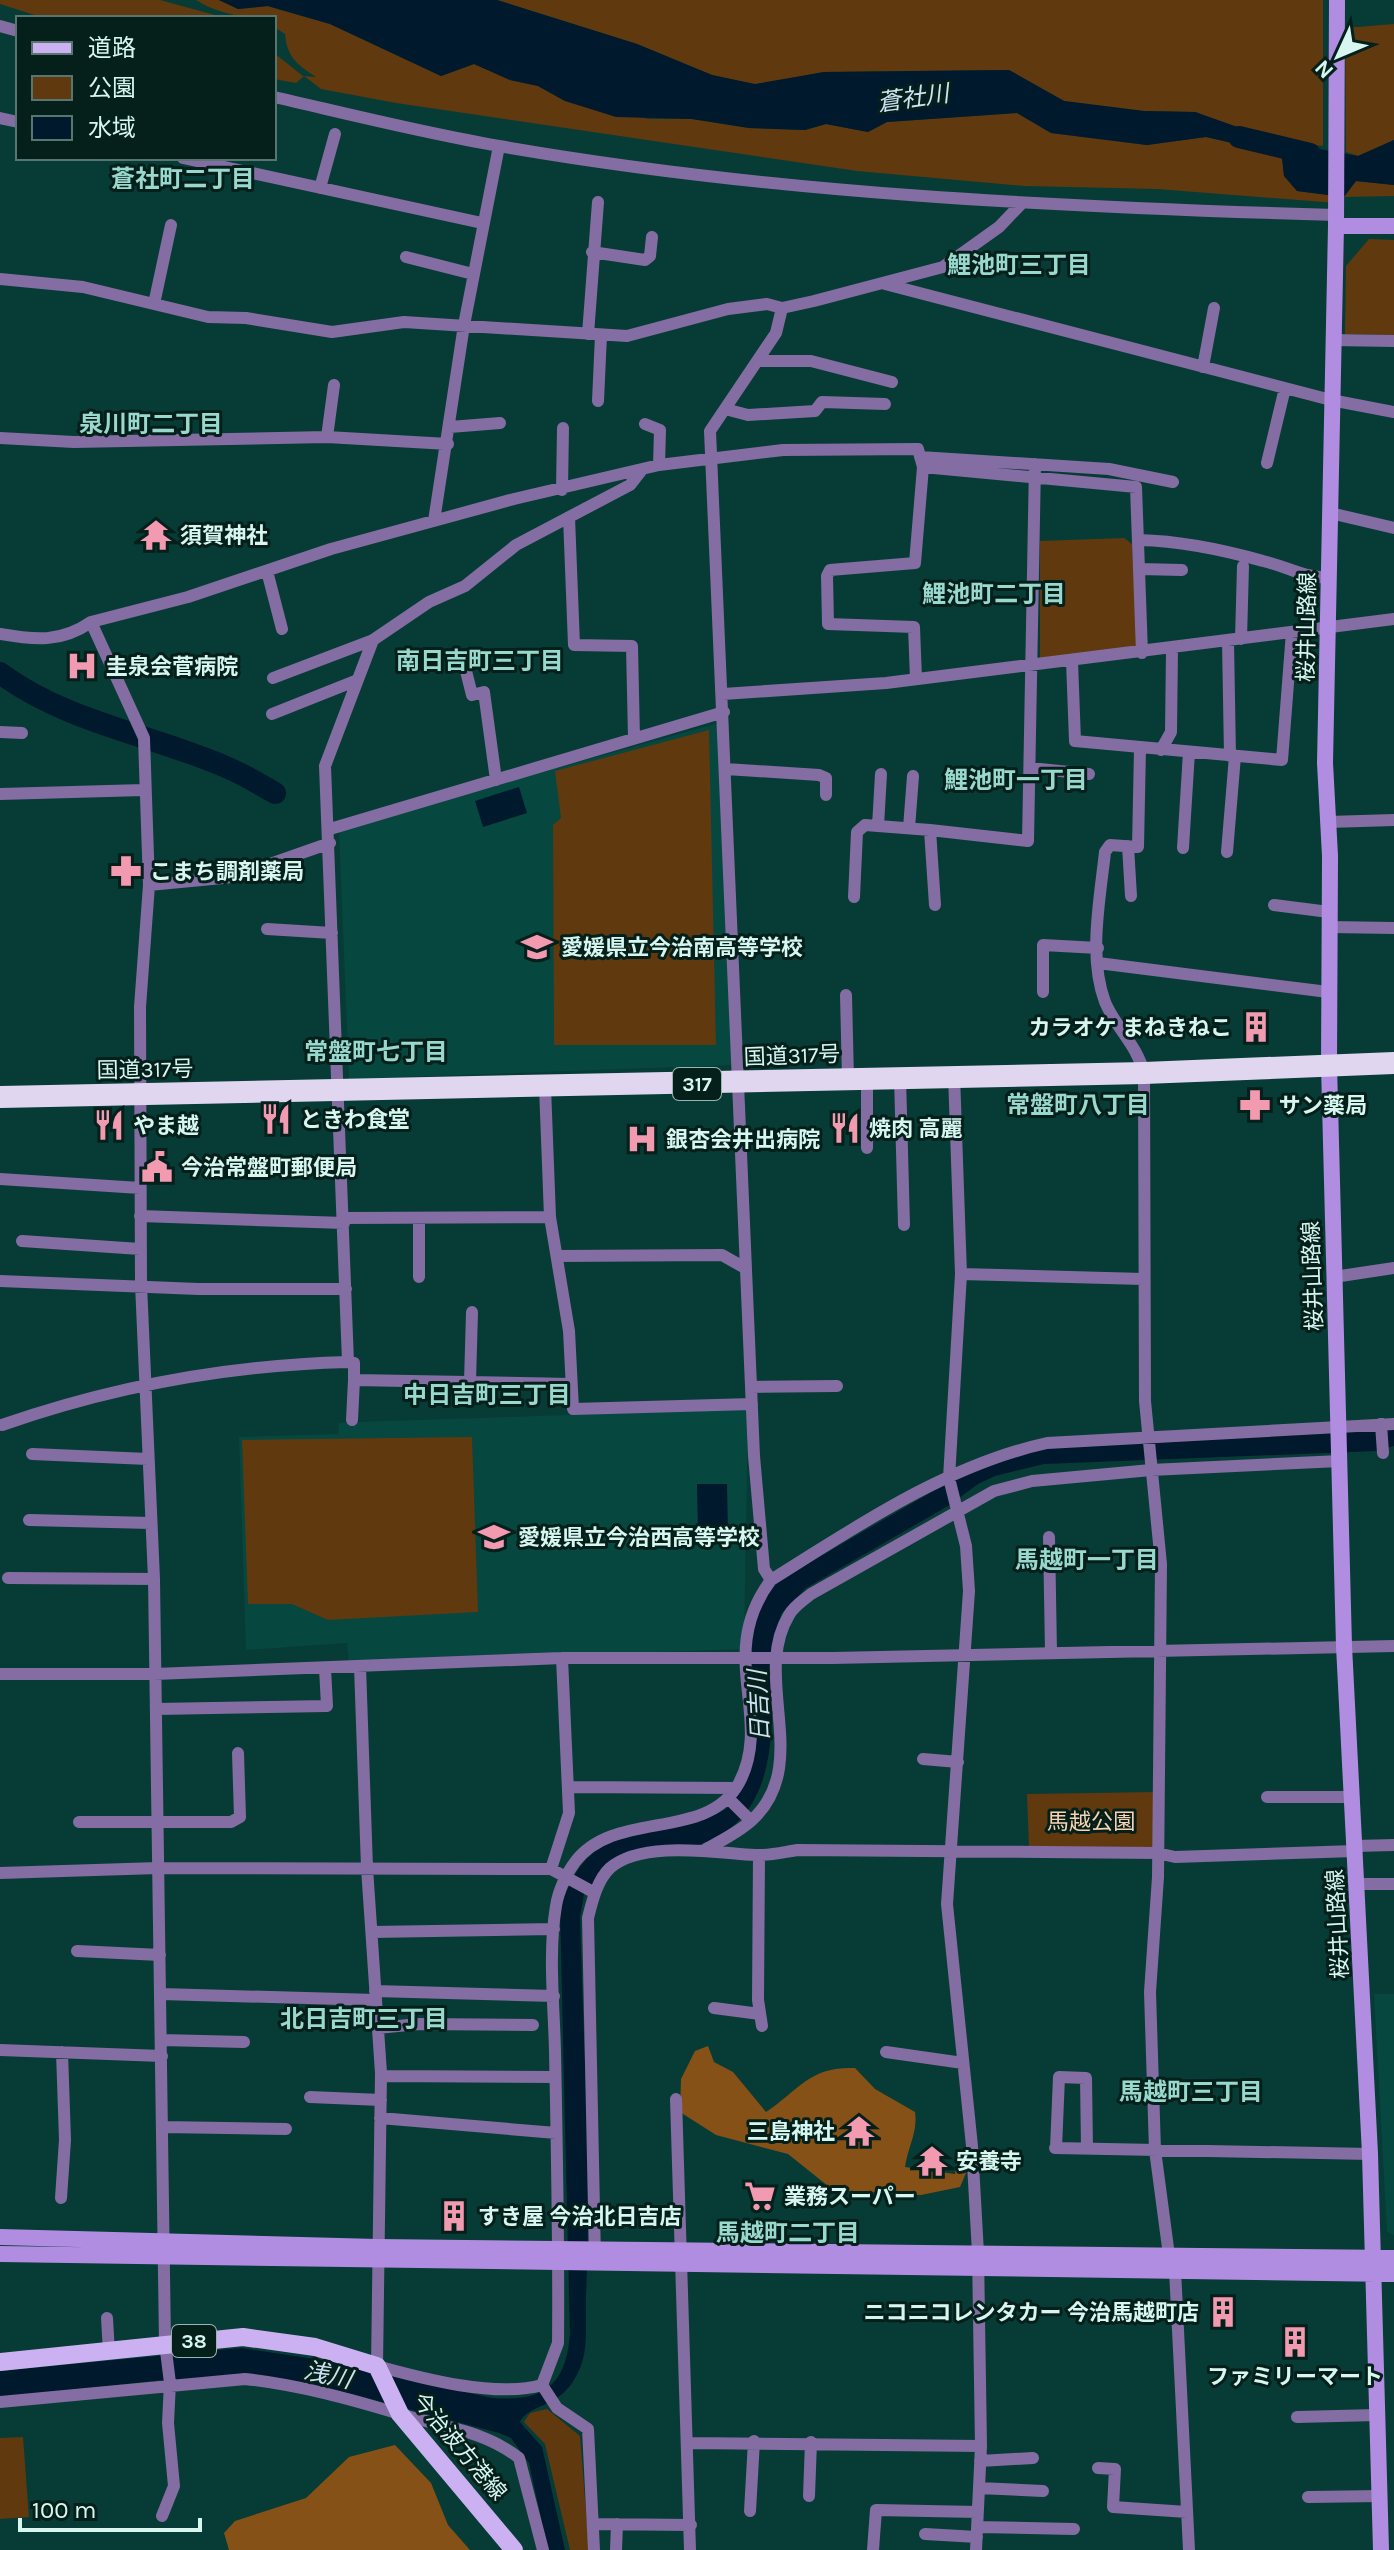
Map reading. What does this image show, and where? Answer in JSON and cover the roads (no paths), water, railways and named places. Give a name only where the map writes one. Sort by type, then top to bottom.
[{"type":"highway","name":"国道317号","points":[[0,1097],[736,1083],[954,1075],[1144,1073],[1394,1063]]},
{"type":"main road","name":"桜井山路線","points":[[1337,0],[1325,763],[1329,1065],[1344,1646],[1370,2154],[1370,2266],[1377,2415],[1386,2450],[1380,2496],[1381,2550]]},
{"type":"main road","points":[[1336,215],[1394,226]]},
{"type":"main road","points":[[0,2237],[164,2248],[378,2253],[1370,2266],[1394,2274]]},
{"type":"main road","points":[[0,2254],[164,2248]]},
{"type":"main road","points":[[1370,2266],[1394,2258]]},
{"type":"main road","name":"38","points":[[0,2362],[165,2348],[243,2337],[315,2347],[380,2370]]},
{"type":"main road","name":"今治波方港線","points":[[380,2370],[397,2409],[514,2550]]},
{"type":"street","points":[[276,97],[499,146],[666,170],[1022,203],[1336,215]]},
{"type":"street","points":[[320,188],[335,134]]},
{"type":"street","points":[[434,521],[464,325],[499,146]]},
{"type":"street","points":[[192,160],[482,223]]},
{"type":"street","points":[[598,202],[592,252],[598,401]]},
{"type":"street","points":[[0,279],[83,287],[208,317],[246,318],[332,332],[404,322],[627,336],[728,309],[767,304],[782,308],[943,267],[999,227],[1022,203]]},
{"type":"street","points":[[154,304],[171,225]]},
{"type":"street","points":[[592,252],[645,260],[650,256],[652,237]]},
{"type":"street","points":[[406,257],[473,274]]},
{"type":"street","points":[[883,283],[1331,400],[1394,412]]},
{"type":"street","points":[[771,1580],[764,1569],[751,1387],[710,431],[776,333],[782,308]]},
{"type":"street","points":[[1203,367],[1214,308]]},
{"type":"street","points":[[1332,340],[1394,341]]},
{"type":"street","points":[[758,361],[811,361],[892,382]]},
{"type":"street","points":[[327,437],[334,385]]},
{"type":"street","points":[[1267,463],[1285,388]]},
{"type":"street","points":[[725,409],[748,415],[815,411],[822,402],[885,404]]},
{"type":"street","points":[[450,427],[500,423]]},
{"type":"street","points":[[645,424],[660,430],[659,465]]},
{"type":"street","points":[[562,490],[563,428]]},
{"type":"street","points":[[0,438],[74,442],[327,437],[448,444]]},
{"type":"street","points":[[0,634],[43,642],[80,630],[91,622],[188,597],[296,559],[514,499],[659,465],[798,449],[918,449],[922,462],[915,563],[830,570],[827,576],[828,624],[914,627],[916,679]]},
{"type":"street","points":[[922,462],[1035,470],[1109,469],[1173,482]]},
{"type":"street","points":[[273,678],[373,640],[429,602],[465,586],[516,545],[630,485],[641,470]]},
{"type":"street","points":[[1035,470],[1136,487],[1142,653]]},
{"type":"street","points":[[854,897],[857,832],[865,825],[1028,841],[1035,470]]},
{"type":"street","points":[[1330,513],[1394,528]]},
{"type":"street","points":[[569,517],[574,645],[632,646],[634,738]]},
{"type":"street","points":[[1139,540],[1160,541],[1266,561],[1301,576],[1330,578]]},
{"type":"street","points":[[1227,852],[1234,640],[1243,566]]},
{"type":"street","points":[[1140,569],[1182,570]]},
{"type":"street","points":[[267,571],[282,629]]},
{"type":"street","points":[[723,694],[916,679],[1394,619]]},
{"type":"street","points":[[91,622],[144,738],[149,885],[140,1007],[140,1249],[154,1579],[165,2348],[170,2381],[168,2423],[174,2486],[162,2516]]},
{"type":"street","points":[[1072,661],[1075,741],[1282,760],[1292,632]]},
{"type":"street","points":[[348,1362],[330,829],[325,766],[373,640]]},
{"type":"street","points":[[1161,750],[1171,732],[1172,649]]},
{"type":"street","points":[[462,655],[472,695],[484,692],[496,780]]},
{"type":"street","points":[[272,714],[355,681]]},
{"type":"street","points":[[330,829],[724,712]]},
{"type":"street","points":[[0,732],[22,733]]},
{"type":"street","points":[[1140,748],[1138,847],[1110,845],[1105,852],[1098,963],[1106,1005],[1139,1054],[1144,1073],[1143,1279],[1148,1438],[1161,1564],[1157,1853],[1150,1992],[1155,2150],[1172,2265],[1189,2550]]},
{"type":"street","points":[[1183,848],[1189,752]]},
{"type":"street","points":[[1030,768],[1089,774]]},
{"type":"street","points":[[726,769],[819,775],[826,778],[826,795]]},
{"type":"street","points":[[878,826],[881,774]]},
{"type":"street","points":[[909,828],[913,776]]},
{"type":"street","points":[[0,794],[144,790]]},
{"type":"street","points":[[1328,822],[1394,820]]},
{"type":"street","points":[[930,830],[935,905]]},
{"type":"street","points":[[149,885],[233,877],[330,843]]},
{"type":"street","points":[[1128,846],[1131,896]]},
{"type":"street","points":[[1274,905],[1329,919],[1394,928]]},
{"type":"street","points":[[267,929],[332,933]]},
{"type":"street","points":[[1043,992],[1043,945],[1098,948]]},
{"type":"street","points":[[1098,963],[1328,992]]},
{"type":"street","points":[[846,995],[867,1148]]},
{"type":"street","points":[[954,1075],[961,1274],[949,1478],[959,1511],[969,1591],[967,1654],[947,1904],[978,2261],[981,2446],[977,2538]]},
{"type":"street","points":[[900,1077],[904,1225]]},
{"type":"street","points":[[545,1087],[550,1217],[569,1331],[573,1409],[752,1404]]},
{"type":"street","points":[[0,1179],[140,1188]]},
{"type":"street","points":[[140,1216],[344,1220],[550,1217]]},
{"type":"street","points":[[419,1218],[419,1277]]},
{"type":"street","points":[[22,1241],[140,1249]]},
{"type":"street","points":[[558,1256],[722,1255],[745,1268]]},
{"type":"street","points":[[1334,1277],[1394,1268]]},
{"type":"street","points":[[961,1274],[1143,1279]]},
{"type":"street","points":[[0,1281],[141,1284],[198,1289],[346,1289]]},
{"type":"street","points":[[470,1382],[472,1312]]},
{"type":"street","points":[[2,1425],[81,1398],[144,1385],[281,1364],[348,1362],[354,1363],[352,1420]]},
{"type":"street","points":[[354,1380],[571,1384]]},
{"type":"street","points":[[751,1387],[837,1386]]},
{"type":"street","points":[[543,2385],[557,2350],[559,2255],[554,1929],[557,1899],[576,1861],[594,1845],[613,1834],[703,1814],[731,1795],[749,1748],[744,1658],[748,1619],[771,1580],[851,1530],[949,1478],[1005,1452],[1047,1443],[1385,1424],[1383,1453]]},
{"type":"street","points":[[32,1454],[148,1459]]},
{"type":"street","points":[[706,1849],[751,1820],[770,1795],[780,1770],[782,1744],[776,1657],[782,1629],[791,1611],[811,1594],[994,1491],[1032,1481],[1151,1470],[1340,1461]]},
{"type":"street","points":[[29,1520],[151,1523]]},
{"type":"street","points":[[1049,1537],[1051,1652]]},
{"type":"street","points":[[8,1578],[154,1579]]},
{"type":"street","points":[[0,1674],[155,1674],[562,1658],[744,1658],[1394,1646]]},
{"type":"street","points":[[551,1869],[569,1813],[562,1658]]},
{"type":"street","points":[[360,1666],[367,1868],[381,2076],[380,2370],[519,2391],[543,2385]]},
{"type":"street","points":[[156,1709],[327,1706],[325,1668]]},
{"type":"street","points":[[79,1822],[231,1822],[240,1817],[238,1753]]},
{"type":"street","points":[[923,1759],[958,1762]]},
{"type":"street","points":[[568,1787],[731,1795],[751,1820]]},
{"type":"street","points":[[1267,1797],[1352,1797]]},
{"type":"street","points":[[595,2255],[588,1918],[594,1893],[610,1868],[635,1856],[706,1849],[759,1855],[798,1850],[950,1854],[1157,1853],[1188,1857],[1394,1845]]},
{"type":"street","points":[[714,2008],[761,2020],[759,1855]]},
{"type":"street","points":[[0,1873],[158,1868],[551,1869],[594,1893]]},
{"type":"street","points":[[1357,1884],[1394,1884]]},
{"type":"street","points":[[372,1932],[554,1929]]},
{"type":"street","points":[[77,1951],[160,1955]]},
{"type":"street","points":[[161,1994],[554,1996]]},
{"type":"street","points":[[378,2028],[533,2025]]},
{"type":"street","points":[[161,2040],[244,2042]]},
{"type":"street","points":[[0,2050],[162,2056]]},
{"type":"street","points":[[61,2198],[65,2140],[62,2052]]},
{"type":"street","points":[[886,2052],[963,2063]]},
{"type":"street","points":[[381,2076],[555,2077]]},
{"type":"street","points":[[1087,2149],[1086,2078],[1059,2077],[1055,2148],[1087,2149],[1370,2154]]},
{"type":"street","points":[[310,2097],[381,2100]]},
{"type":"street","points":[[676,2099],[678,2256],[690,2550]]},
{"type":"street","points":[[380,2118],[556,2133]]},
{"type":"street","points":[[163,2127],[286,2129]]},
{"type":"street","points":[[107,2318],[109,2353]]},
{"type":"street","points":[[0,2402],[170,2381],[245,2379],[286,2383],[397,2409],[488,2437],[519,2458],[543,2550]]},
{"type":"street","points":[[543,2385],[557,2408],[588,2429],[594,2550]]},
{"type":"street","points":[[1297,2417],[1377,2415]]},
{"type":"street","points":[[687,2443],[754,2441],[981,2446]]},
{"type":"street","points":[[750,2511],[754,2441]]},
{"type":"street","points":[[809,2496],[811,2442]]},
{"type":"street","points":[[980,2461],[1033,2458]]},
{"type":"street","points":[[1098,2468],[1115,2469],[1113,2507],[1187,2512]]},
{"type":"street","points":[[979,2488],[1043,2491]]},
{"type":"street","points":[[1308,2497],[1380,2496]]},
{"type":"street","points":[[873,2550],[876,2510],[978,2512]]},
{"type":"street","points":[[593,2524],[691,2525]]},
{"type":"street","points":[[616,2550],[617,2524]]},
{"type":"street","points":[[925,2534],[977,2538],[1074,2529]]},
{"type":"water","points":[[219,0],[497,0],[637,44],[712,75],[755,84],[824,72],[1009,70],[1064,101],[1144,111],[1195,112],[1280,142],[1250,147],[1206,137],[1147,145],[1051,133],[1017,113],[887,122],[868,132],[826,124],[805,130],[749,128],[692,119],[616,117],[565,101],[538,86],[510,80],[474,64],[441,76],[330,24],[268,6],[238,9]]},
{"type":"water","points":[[1394,140],[1394,185],[1356,181],[1344,197],[1297,191],[1284,176],[1280,142],[1358,156]]},
{"type":"water","points":[[519,787],[527,813],[483,827],[475,801]]},
{"type":"water","points":[[1394,1428],[1394,1446],[1376,1451],[1044,1464],[995,1476],[806,1588],[781,1614],[770,1663],[773,1669],[770,1747],[757,1794],[744,1815],[726,1831],[701,1844],[615,1857],[584,1894],[580,1917],[588,2154],[585,2351],[573,2382],[565,2391],[525,2415],[520,2422],[542,2447],[565,2550],[548,2550],[529,2463],[511,2438],[499,2433],[356,2395],[252,2375],[162,2380],[0,2398],[0,2371],[241,2348],[322,2360],[492,2398],[525,2397],[548,2387],[563,2367],[570,2334],[560,1910],[580,1867],[606,1844],[713,1816],[727,1808],[740,1791],[749,1771],[750,1622],[770,1590],[783,1578],[980,1465],[1041,1448]]},
{"type":"water","points":[[697,1484],[727,1484],[728,1530],[698,1531]]},
{"type":"waterway","name":"蒼社川","points":[[1239,137],[1310,154]]},
{"type":"waterway","points":[[0,673],[53,704],[226,767],[275,793]]},
{"type":"place","name":"須賀神社","points":[[156,535]]},
{"type":"place","name":"圭泉会菅病院","points":[[82,666]]},
{"type":"place","name":"こまち調剤薬局","points":[[126,871]]},
{"type":"place","name":"愛媛県立今治南高等学校","points":[[537,947]]},
{"type":"place","name":"カラオケ まねきねこ","points":[[1256,1027]]},
{"type":"place","name":"サン薬局","points":[[1255,1105]]},
{"type":"place","name":"ときわ食堂","points":[[276,1119]]},
{"type":"place","name":"やま越","points":[[109,1125]]},
{"type":"place","name":"焼肉 高麗","points":[[845,1128]]},
{"type":"place","name":"銀杏会井出病院","points":[[642,1139]]},
{"type":"place","name":"今治常盤町郵便局","points":[[157,1167]]},
{"type":"place","name":"愛媛県立今治西高等学校","points":[[494,1537]]},
{"type":"place","name":"三島神社","points":[[859,2131]]},
{"type":"place","name":"安養寺","points":[[932,2161]]},
{"type":"place","name":"業務スーパー","points":[[760,2196]]},
{"type":"place","name":"すき屋 今治北日吉店","points":[[454,2216]]},
{"type":"place","name":"ニコニコレンタカー 今治馬越町店","points":[[1223,2312]]},
{"type":"place","name":"ファミリーマート","points":[[1295,2342]]},
{"type":"district","name":"蒼社町二丁目","points":[[183,179]]},
{"type":"district","name":"鯉池町三丁目","points":[[1019,265]]},
{"type":"district","name":"泉川町二丁目","points":[[151,424]]},
{"type":"district","name":"鯉池町二丁目","points":[[994,594]]},
{"type":"district","name":"南日吉町三丁目","points":[[480,661]]},
{"type":"district","name":"鯉池町一丁目","points":[[1016,780]]},
{"type":"district","name":"常盤町七丁目","points":[[376,1052]]},
{"type":"district","name":"常盤町八丁目","points":[[1078,1105]]},
{"type":"district","name":"中日吉町三丁目","points":[[487,1395]]},
{"type":"district","name":"馬越町一丁目","points":[[1087,1560]]},
{"type":"district","name":"北日吉町三丁目","points":[[364,2019]]},
{"type":"district","name":"馬越町三丁目","points":[[1191,2092]]},
{"type":"district","name":"馬越町二丁目","points":[[788,2233]]},
{"type":"water label","name":"日吉川","points":[[759,1706]]},
{"type":"water label","name":"浅川","points":[[328,2375]]},
{"type":"park label","name":"馬越公園","points":[[1091,1821]]}]
